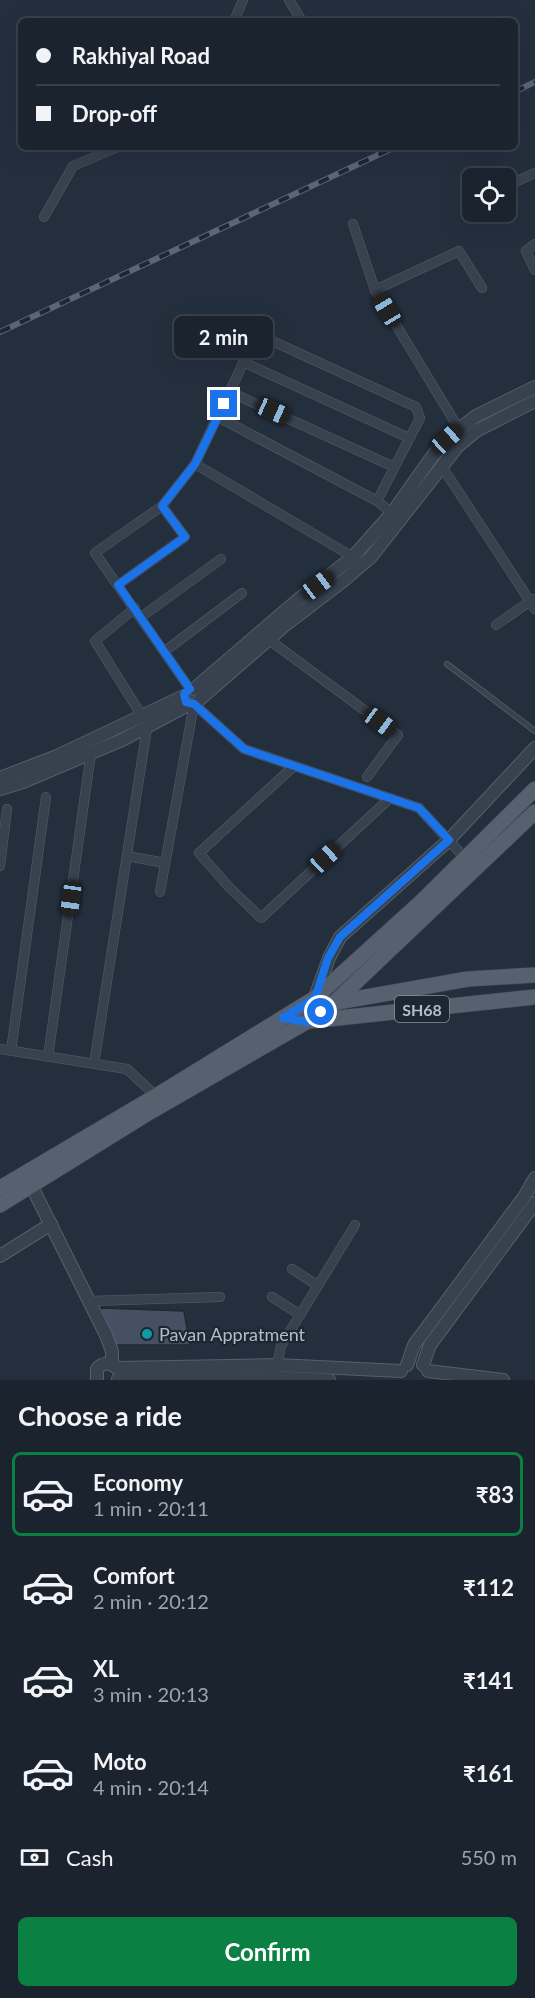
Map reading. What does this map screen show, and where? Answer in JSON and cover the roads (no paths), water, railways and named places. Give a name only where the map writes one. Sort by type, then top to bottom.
[{"type":"main road","points":[[0,1188],[315,998],[422,901],[535,789]]},
{"type":"main road","points":[[0,1205],[150,1112],[308,1022],[334,1003],[535,812]]},
{"type":"main road","name":"SH68","points":[[315,998],[334,1003],[468,979],[535,975]]},
{"type":"main road","name":"SH68","points":[[283,1018],[308,1022],[535,997]]},
{"type":"street","points":[[235,18],[243,0]]},
{"type":"street","points":[[289,0],[300,18]]},
{"type":"street","points":[[44,217],[73,166],[111,150]]},
{"type":"street","points":[[516,182],[535,173]]},
{"type":"street","points":[[353,224],[375,290],[459,429]]},
{"type":"street","points":[[535,244],[526,251],[535,270]]},
{"type":"street","points":[[375,290],[459,251],[482,288]]},
{"type":"street","points":[[377,501],[420,418],[416,407],[257,334],[195,464],[162,506],[95,554],[165,651],[192,697],[244,749],[419,808],[464,857]]},
{"type":"street","points":[[243,363],[409,438]]},
{"type":"street","points":[[160,892],[192,697],[300,598],[353,558],[392,513],[434,454],[459,429],[484,411],[535,387]]},
{"type":"street","points":[[230,392],[394,467]]},
{"type":"street","points":[[3,782],[91,753],[192,697],[371,557],[458,446],[476,431],[535,401]]},
{"type":"street","points":[[218,417],[377,501],[392,513]]},
{"type":"street","points":[[195,464],[353,558]]},
{"type":"street","points":[[441,465],[533,603],[496,625]]},
{"type":"street","points":[[118,585],[185,537],[162,506]]},
{"type":"street","points":[[141,617],[221,559]]},
{"type":"street","points":[[165,651],[242,593]]},
{"type":"street","points":[[94,1064],[127,856],[145,722],[95,641],[135,608]]},
{"type":"street","points":[[268,639],[398,735],[367,777]]},
{"type":"street","points":[[3,782],[57,756],[145,722]]},
{"type":"street","points":[[315,998],[328,958],[340,937],[449,840],[535,748]]},
{"type":"street","points":[[48,1057],[91,753]]},
{"type":"street","points":[[294,766],[199,853],[261,918],[390,798]]},
{"type":"street","points":[[11,1051],[46,797]]},
{"type":"street","points":[[0,866],[7,809]]},
{"type":"street","points":[[127,856],[165,863]]},
{"type":"street","points":[[0,1049],[127,1069],[156,1096]]},
{"type":"street","points":[[403,1372],[414,1345],[524,1197],[535,1178]]},
{"type":"street","points":[[31,1185],[110,1343],[116,1373]]},
{"type":"street","points":[[427,1372],[430,1345],[535,1203]]},
{"type":"street","points":[[0,1256],[51,1224]]},
{"type":"street","points":[[276,1374],[281,1346],[355,1225]]},
{"type":"street","points":[[292,1269],[317,1286]]},
{"type":"street","points":[[90,1301],[220,1297]]},
{"type":"street","points":[[272,1297],[299,1314]]},
{"type":"street","points":[[95,1380],[99,1366],[106,1363],[116,1373],[198,1379],[276,1374],[329,1380]]},
{"type":"street","points":[[116,1373],[403,1372],[415,1363],[427,1372],[503,1380]]},
{"type":"lane","points":[[447,664],[535,731]]},
{"type":"railway","points":[[518,90],[535,82]]},
{"type":"railway","points":[[0,332],[389,150]]},
{"type":"place","name":"Pavan Appratment","points":[[147,1334]]}]
